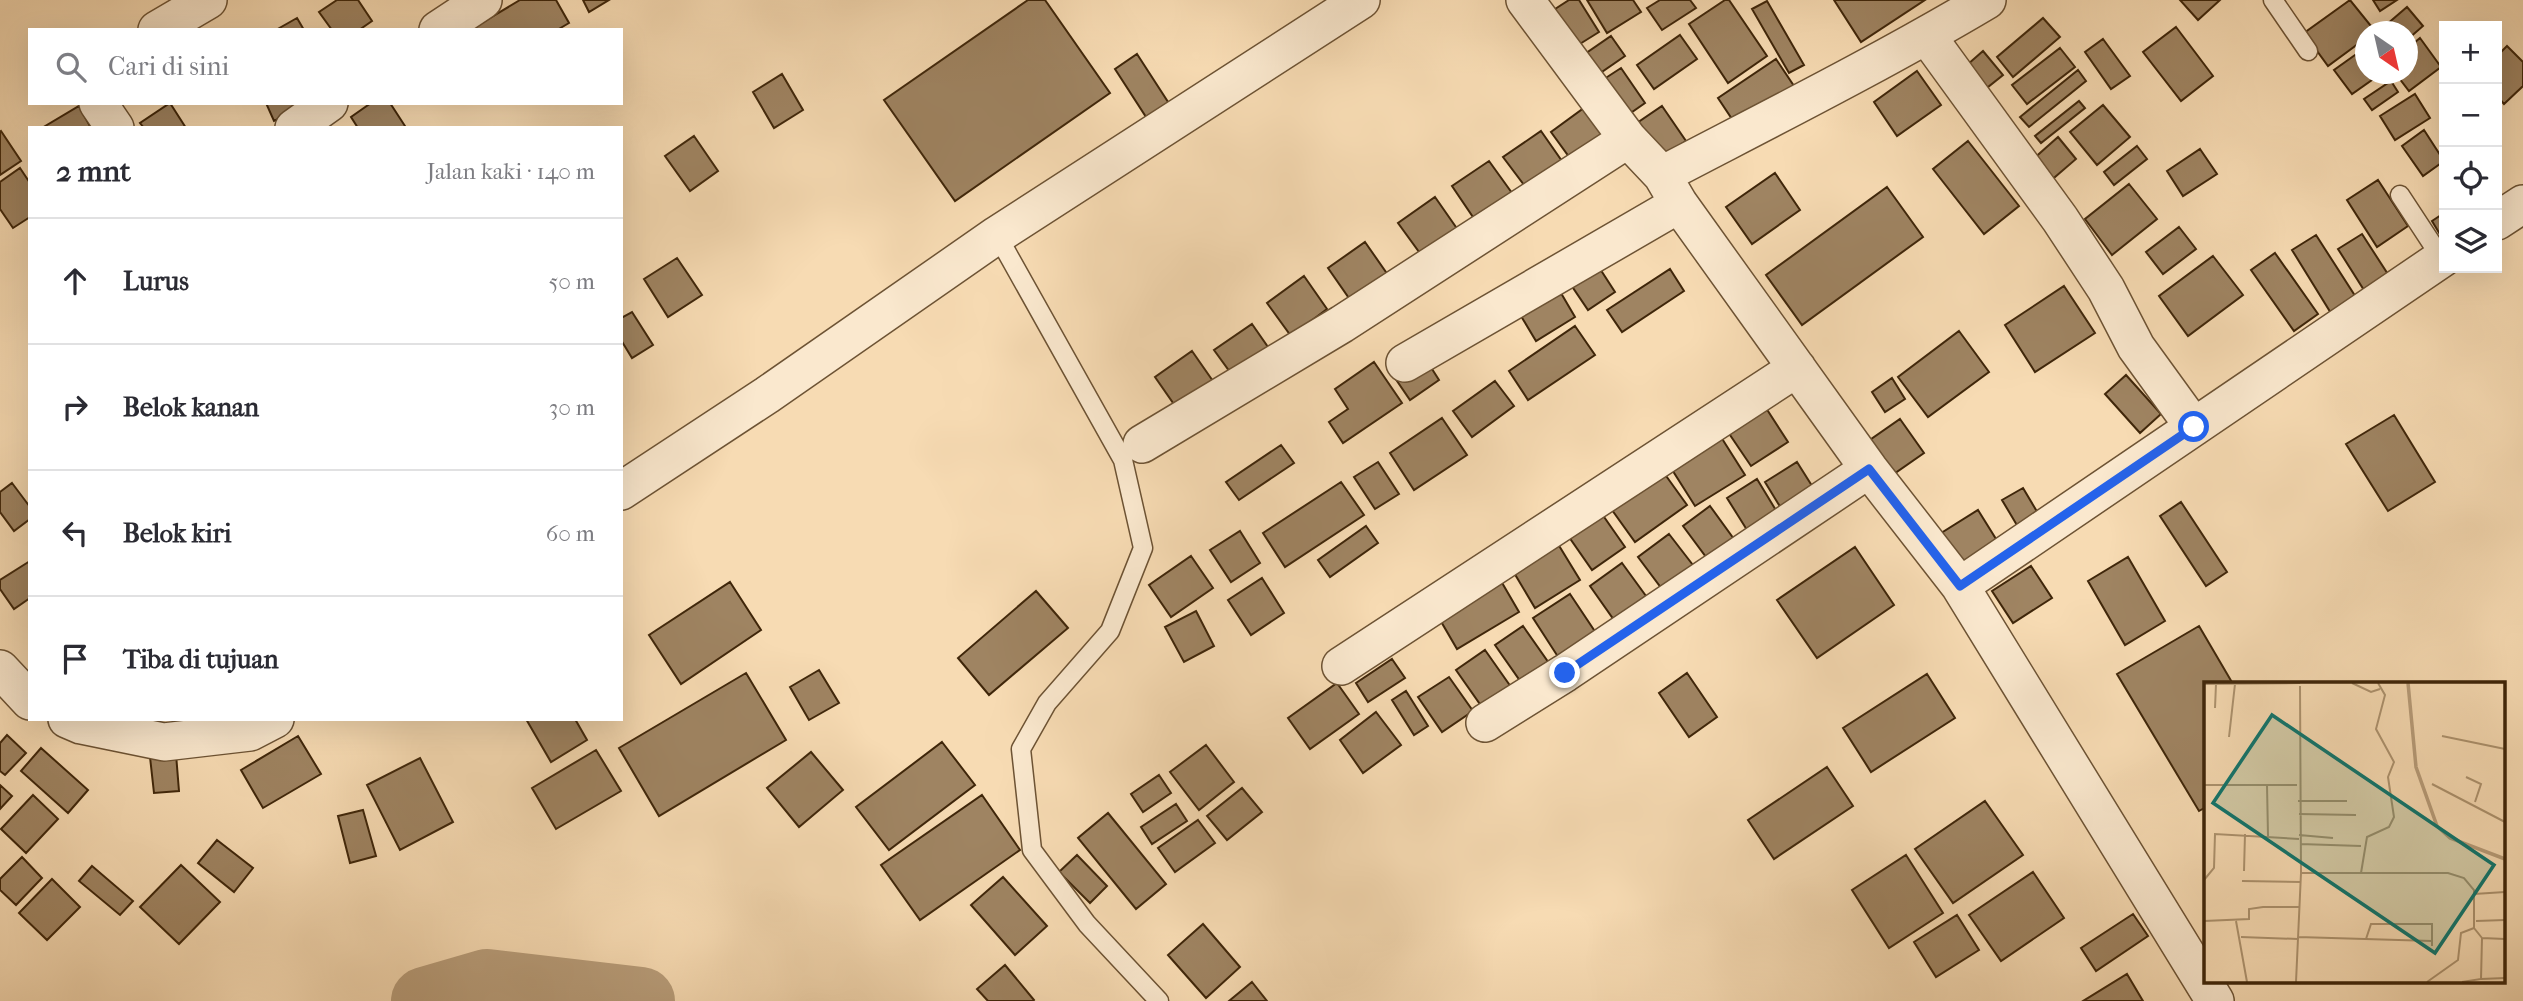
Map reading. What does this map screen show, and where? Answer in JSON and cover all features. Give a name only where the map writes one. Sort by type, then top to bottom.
[{"type":"street","points":[[160,28],[208,0]]},
{"type":"street","points":[[441,28],[483,0]]},
{"type":"street","points":[[623,490],[767,395],[997,235],[1361,0]]},
{"type":"street","points":[[1525,0],[1628,139],[1670,189],[1869,469],[1960,586],[2204,983]]},
{"type":"street","points":[[1405,363],[1670,189],[1987,0]]},
{"type":"street","points":[[1927,36],[2060,219],[2106,289],[2136,347],[2194,427]]},
{"type":"street","points":[[99,105],[114,126]]},
{"type":"street","points":[[297,126],[326,105]]},
{"type":"street","points":[[1142,444],[1342,324],[1628,139]]},
{"type":"street","points":[[2502,218],[2523,204]]},
{"type":"street","points":[[1960,586],[2439,261]]},
{"type":"street","points":[[1341,666],[1797,368]]},
{"type":"street","points":[[1485,723],[1565,673],[1869,469]]},
{"type":"street","points":[[0,669],[28,699]]},
{"type":"street","points":[[72,721],[164,742],[250,732],[271,721]]},
{"type":"street","points":[[2205,984],[2215,1001]]},
{"type":"lane","points":[[2273,0],[2308,51]]},
{"type":"lane","points":[[2400,195],[2439,252]]},
{"type":"lane","points":[[997,235],[1123,460],[1143,548],[1110,631],[1047,703],[1021,749],[1032,850],[1087,924],[1159,1001]]},
{"type":"building","points":[[337,0],[358,0],[372,21],[362,28],[331,28],[319,12]]},
{"type":"building","points":[[520,0],[556,0],[569,23],[560,28],[473,28]]},
{"type":"building","points":[[583,0],[609,0],[589,12]]},
{"type":"building","points":[[1028,0],[1045,0],[1110,93],[955,201],[884,100]]},
{"type":"building","points":[[1569,0],[1579,0],[1599,32],[1575,47],[1552,11]]},
{"type":"building","points":[[1587,0],[1633,0],[1641,12],[1607,33]]},
{"type":"building","points":[[1660,0],[1690,0],[1696,8],[1662,30],[1647,8]]},
{"type":"building","points":[[1729,0],[1767,56],[1728,83],[1689,24]]},
{"type":"building","points":[[1834,0],[1925,0],[1861,42]]},
{"type":"building","points":[[2180,0],[2220,0],[2198,20]]},
{"type":"building","points":[[2350,0],[2367,21],[2355,21],[2355,46],[2328,66],[2304,33]]},
{"type":"building","points":[[2373,0],[2397,0],[2380,11]]},
{"type":"building","points":[[1767,1],[1804,65],[1789,73],[1752,9]]},
{"type":"building","points":[[2407,7],[2423,26],[2418,30],[2418,21],[2391,21]]},
{"type":"building","points":[[297,18],[303,28],[280,28]]},
{"type":"building","points":[[2043,18],[2060,37],[2013,77],[1997,57]]},
{"type":"building","points":[[2176,27],[2213,76],[2181,101],[2143,52]]},
{"type":"building","points":[[1680,35],[1697,59],[1654,89],[1637,65]]},
{"type":"building","points":[[1611,36],[1625,56],[1593,78],[1579,58]]},
{"type":"building","points":[[2420,38],[2439,64],[2439,68],[2409,91],[2404,84],[2418,84]]},
{"type":"building","points":[[2103,39],[2130,76],[2111,89],[2085,52]]},
{"type":"building","points":[[2507,46],[2523,62],[2523,86],[2504,104],[2502,102],[2502,51]]},
{"type":"building","points":[[2060,48],[2075,67],[2027,104],[2012,85]]},
{"type":"building","points":[[1983,51],[2003,75],[1978,95],[1959,72]]},
{"type":"building","points":[[1137,54],[1170,105],[1148,120],[1115,69]]},
{"type":"building","points":[[2355,55],[2355,84],[2366,84],[2352,94],[2334,70]]},
{"type":"building","points":[[1776,59],[1796,89],[1738,128],[1718,98]]},
{"type":"building","points":[[1621,68],[1645,103],[1622,119],[1598,83]]},
{"type":"building","points":[[2078,70],[2086,81],[2029,127],[2020,117]]},
{"type":"building","points":[[1917,71],[1941,105],[1897,136],[1874,102]]},
{"type":"building","points":[[782,74],[803,110],[774,128],[753,92]]},
{"type":"building","points":[[2386,84],[2393,84],[2398,92],[2372,110],[2364,99]]},
{"type":"building","points":[[2415,94],[2430,118],[2395,140],[2380,116]]},
{"type":"building","points":[[2079,101],[2085,108],[2041,143],[2035,136]]},
{"type":"building","points":[[167,105],[171,105],[185,126],[142,126],[140,123]]},
{"type":"building","points":[[267,105],[299,105],[301,108],[274,121]]},
{"type":"building","points":[[368,105],[391,105],[405,126],[357,126],[351,117]]},
{"type":"building","points":[[1588,105],[1611,138],[1575,165],[1551,132]]},
{"type":"building","points":[[2103,105],[2130,137],[2097,165],[2070,132]]},
{"type":"building","points":[[79,106],[90,126],[45,126]]},
{"type":"building","points":[[1662,106],[1686,141],[1658,160],[1634,125]]},
{"type":"building","points":[[2424,130],[2439,153],[2439,165],[2423,176],[2402,146]]},
{"type":"building","points":[[1541,131],[1564,164],[1527,189],[1503,157]]},
{"type":"building","points":[[0,132],[21,161],[0,175]]},
{"type":"building","points":[[694,136],[718,171],[690,191],[665,156]]},
{"type":"building","points":[[2058,137],[2076,159],[2048,183],[2030,162]]},
{"type":"building","points":[[1968,141],[2019,206],[1984,234],[1933,169]]},
{"type":"building","points":[[2137,146],[2147,159],[2114,185],[2104,172]]},
{"type":"building","points":[[2200,149],[2217,174],[2183,196],[2167,171]]},
{"type":"building","points":[[1489,161],[1512,193],[1475,220],[1452,186]]},
{"type":"building","points":[[20,168],[28,180],[28,218],[13,228],[0,209],[0,182]]},
{"type":"building","points":[[1775,173],[1800,210],[1752,244],[1726,207]]},
{"type":"building","points":[[2378,180],[2408,226],[2377,247],[2347,200]]},
{"type":"building","points":[[2129,184],[2157,219],[2112,255],[2085,219]]},
{"type":"building","points":[[1887,187],[1923,237],[1802,325],[1766,275]]},
{"type":"building","points":[[1435,197],[1458,230],[1422,256],[1398,223]]},
{"type":"building","points":[[2439,216],[2439,233],[2432,221]]},
{"type":"building","points":[[2179,227],[2196,249],[2163,274],[2146,252]]},
{"type":"building","points":[[2362,234],[2393,282],[2369,298],[2338,249]]},
{"type":"building","points":[[2316,235],[2359,302],[2334,318],[2292,250]]},
{"type":"building","points":[[1365,242],[1388,275],[1351,301],[1328,268]]},
{"type":"building","points":[[2275,253],[2318,314],[2294,331],[2251,270]]},
{"type":"building","points":[[2213,256],[2243,295],[2188,336],[2159,296]]},
{"type":"building","points":[[677,258],[702,295],[668,317],[644,279]]},
{"type":"building","points":[[1593,258],[1615,292],[1588,310],[1565,276]]},
{"type":"building","points":[[1670,269],[1684,291],[1622,332],[1607,310]]},
{"type":"building","points":[[1304,276],[1327,309],[1291,336],[1267,303]]},
{"type":"building","points":[[2064,286],[2095,333],[2035,372],[2005,325]]},
{"type":"building","points":[[1558,288],[1575,317],[1536,341],[1518,311]]},
{"type":"building","points":[[632,312],[653,345],[632,358],[623,343],[623,317]]},
{"type":"building","points":[[1252,324],[1275,357],[1238,383],[1214,350]]},
{"type":"building","points":[[1575,326],[1595,355],[1528,400],[1509,371]]},
{"type":"building","points":[[1959,331],[1989,372],[1928,417],[1898,377]]},
{"type":"building","points":[[1192,351],[1215,384],[1178,410],[1155,377]]},
{"type":"building","points":[[1425,358],[1439,380],[1410,400],[1395,378]]},
{"type":"building","points":[[1374,362],[1402,403],[1343,443],[1329,422],[1348,409],[1335,389]]},
{"type":"building","points":[[2126,375],[2161,414],[2140,433],[2105,394]]},
{"type":"building","points":[[1892,378],[1905,399],[1885,412],[1872,392]]},
{"type":"building","points":[[1495,381],[1514,406],[1472,437],[1453,411]]},
{"type":"building","points":[[1766,408],[1788,442],[1751,466],[1728,432]]},
{"type":"building","points":[[2394,415],[2435,482],[2388,511],[2346,444]]},
{"type":"building","points":[[1442,418],[1467,455],[1414,490],[1390,453]]},
{"type":"building","points":[[1900,419],[1924,453],[1888,478],[1864,444]]},
{"type":"building","points":[[1721,437],[1745,475],[1695,506],[1671,468]]},
{"type":"building","points":[[1281,445],[1294,463],[1239,500],[1226,482]]},
{"type":"building","points":[[1378,462],[1399,494],[1375,509],[1354,477]]},
{"type":"building","points":[[1797,462],[1819,497],[1787,518],[1765,482]]},
{"type":"building","points":[[1664,473],[1687,505],[1635,542],[1612,510]]},
{"type":"building","points":[[1757,479],[1777,512],[1747,530],[1727,498]]},
{"type":"building","points":[[1341,482],[1364,515],[1285,567],[1263,533]]},
{"type":"building","points":[[12,483],[28,504],[28,520],[14,531],[0,512],[0,492]]},
{"type":"building","points":[[2023,488],[2042,520],[2021,532],[2002,500]]},
{"type":"building","points":[[2181,502],[2227,572],[2206,586],[2160,516]]},
{"type":"building","points":[[1710,506],[1739,546],[1712,565],[1683,526]]},
{"type":"building","points":[[1978,510],[2001,547],[1962,572],[1938,535]]},
{"type":"building","points":[[1602,514],[1625,547],[1592,570],[1569,537]]},
{"type":"building","points":[[1366,526],[1378,543],[1330,577],[1318,560]]},
{"type":"building","points":[[1240,531],[1260,563],[1231,582],[1210,550]]},
{"type":"building","points":[[1669,534],[1696,569],[1665,593],[1638,557]]},
{"type":"building","points":[[1558,544],[1580,580],[1535,608],[1513,571]]},
{"type":"building","points":[[1855,547],[1894,605],[1817,658],[1777,600]]},
{"type":"building","points":[[1191,556],[1213,588],[1171,617],[1149,585]]},
{"type":"building","points":[[2128,557],[2165,621],[2125,645],[2088,581]]},
{"type":"building","points":[[28,562],[28,599],[14,609],[0,589],[0,580]]},
{"type":"building","points":[[1622,563],[1646,596],[1614,620],[1590,586]]},
{"type":"building","points":[[2031,566],[2052,598],[2013,623],[1992,591]]},
{"type":"building","points":[[1262,578],[1284,613],[1251,635],[1228,600]]},
{"type":"building","points":[[1501,581],[1519,612],[1457,649],[1439,618]]},
{"type":"building","points":[[730,582],[761,630],[681,684],[649,635]]},
{"type":"building","points":[[1036,591],[1068,628],[989,695],[958,658]]},
{"type":"building","points":[[1570,594],[1600,639],[1562,663],[1533,618]]},
{"type":"building","points":[[1196,611],[1214,646],[1184,662],[1165,627]]},
{"type":"building","points":[[1523,626],[1551,666],[1523,685],[1495,645]]},
{"type":"building","points":[[2199,626],[2232,682],[2204,682],[2204,808],[2199,811],[2117,674]]},
{"type":"building","points":[[1485,650],[1511,687],[1482,707],[1456,670]]},
{"type":"building","points":[[1392,659],[1405,678],[1368,702],[1356,683]]},
{"type":"building","points":[[819,670],[839,703],[809,720],[790,687]]},
{"type":"building","points":[[746,673],[786,740],[659,816],[619,748]]},
{"type":"building","points":[[1687,673],[1717,717],[1689,737],[1659,693]]},
{"type":"building","points":[[1927,674],[1955,718],[1871,772],[1843,728]]},
{"type":"building","points":[[1449,677],[1473,711],[1442,732],[1418,697]]},
{"type":"building","points":[[1337,683],[1359,714],[1310,749],[1288,718]]},
{"type":"building","points":[[1406,691],[1428,726],[1414,735],[1392,700]]},
{"type":"building","points":[[1376,712],[1401,745],[1363,773],[1340,740]]},
{"type":"building","points":[[527,721],[576,721],[587,740],[551,762]]},
{"type":"building","points":[[7,735],[26,753],[5,775],[0,771],[0,743]]},
{"type":"building","points":[[298,736],[321,774],[263,808],[241,770]]},
{"type":"building","points":[[942,742],[975,785],[889,850],[856,807]]},
{"type":"building","points":[[1206,745],[1234,782],[1199,810],[1170,772]]},
{"type":"building","points":[[41,748],[88,790],[68,813],[21,771]]},
{"type":"building","points":[[596,750],[621,791],[556,829],[532,788]]},
{"type":"building","points":[[811,752],[843,790],[799,827],[767,788]]},
{"type":"building","points":[[176,754],[179,791],[154,793],[150,757]]},
{"type":"building","points":[[420,758],[453,822],[400,850],[367,785]]},
{"type":"building","points":[[1827,767],[1853,806],[1774,859],[1748,820]]},
{"type":"building","points":[[1159,775],[1171,793],[1143,812],[1131,794]]},
{"type":"building","points":[[0,785],[12,796],[0,809]]},
{"type":"building","points":[[1242,788],[1262,812],[1227,840],[1207,816]]},
{"type":"building","points":[[33,795],[58,819],[26,853],[1,829]]},
{"type":"building","points":[[982,795],[1020,850],[920,920],[881,865]]},
{"type":"building","points":[[1985,801],[2023,855],[1953,903],[1915,849]]},
{"type":"building","points":[[1176,804],[1187,821],[1152,844],[1141,827]]},
{"type":"building","points":[[363,810],[376,856],[350,863],[338,816]]},
{"type":"building","points":[[1108,813],[1166,884],[1136,909],[1078,838]]},
{"type":"building","points":[[1198,820],[1215,843],[1175,872],[1158,848]]},
{"type":"building","points":[[217,840],[253,868],[234,892],[198,863]]},
{"type":"building","points":[[1077,855],[1107,886],[1090,903],[1059,872]]},
{"type":"building","points":[[1906,855],[1943,913],[1889,948],[1852,890]]},
{"type":"building","points":[[22,857],[42,878],[16,905],[0,890],[0,879]]},
{"type":"building","points":[[181,865],[220,902],[179,944],[140,907]]},
{"type":"building","points":[[92,866],[133,901],[120,915],[79,881]]},
{"type":"building","points":[[2033,872],[2064,918],[2001,961],[1969,915]]},
{"type":"building","points":[[1003,877],[1047,926],[1015,955],[971,905]]},
{"type":"building","points":[[52,879],[80,907],[47,940],[19,913]]},
{"type":"building","points":[[2133,914],[2148,936],[2096,971],[2081,948]]},
{"type":"building","points":[[1957,915],[1979,950],[1936,977],[1914,942]]},
{"type":"building","points":[[1203,924],[1240,967],[1206,998],[1168,955]]},
{"type":"building","points":[[1005,965],[1033,1001],[988,1001],[977,989]]},
{"type":"building","points":[[2127,974],[2143,1001],[2083,1001]]},
{"type":"building","points":[[1252,982],[1267,1001],[1229,1001]]},
{"type":"waterway","points":[[425,1001],[487,983],[641,1001]]},
{"type":"route","points":[[1565,673],[1869,469],[1960,586],[2194,427]]}]
